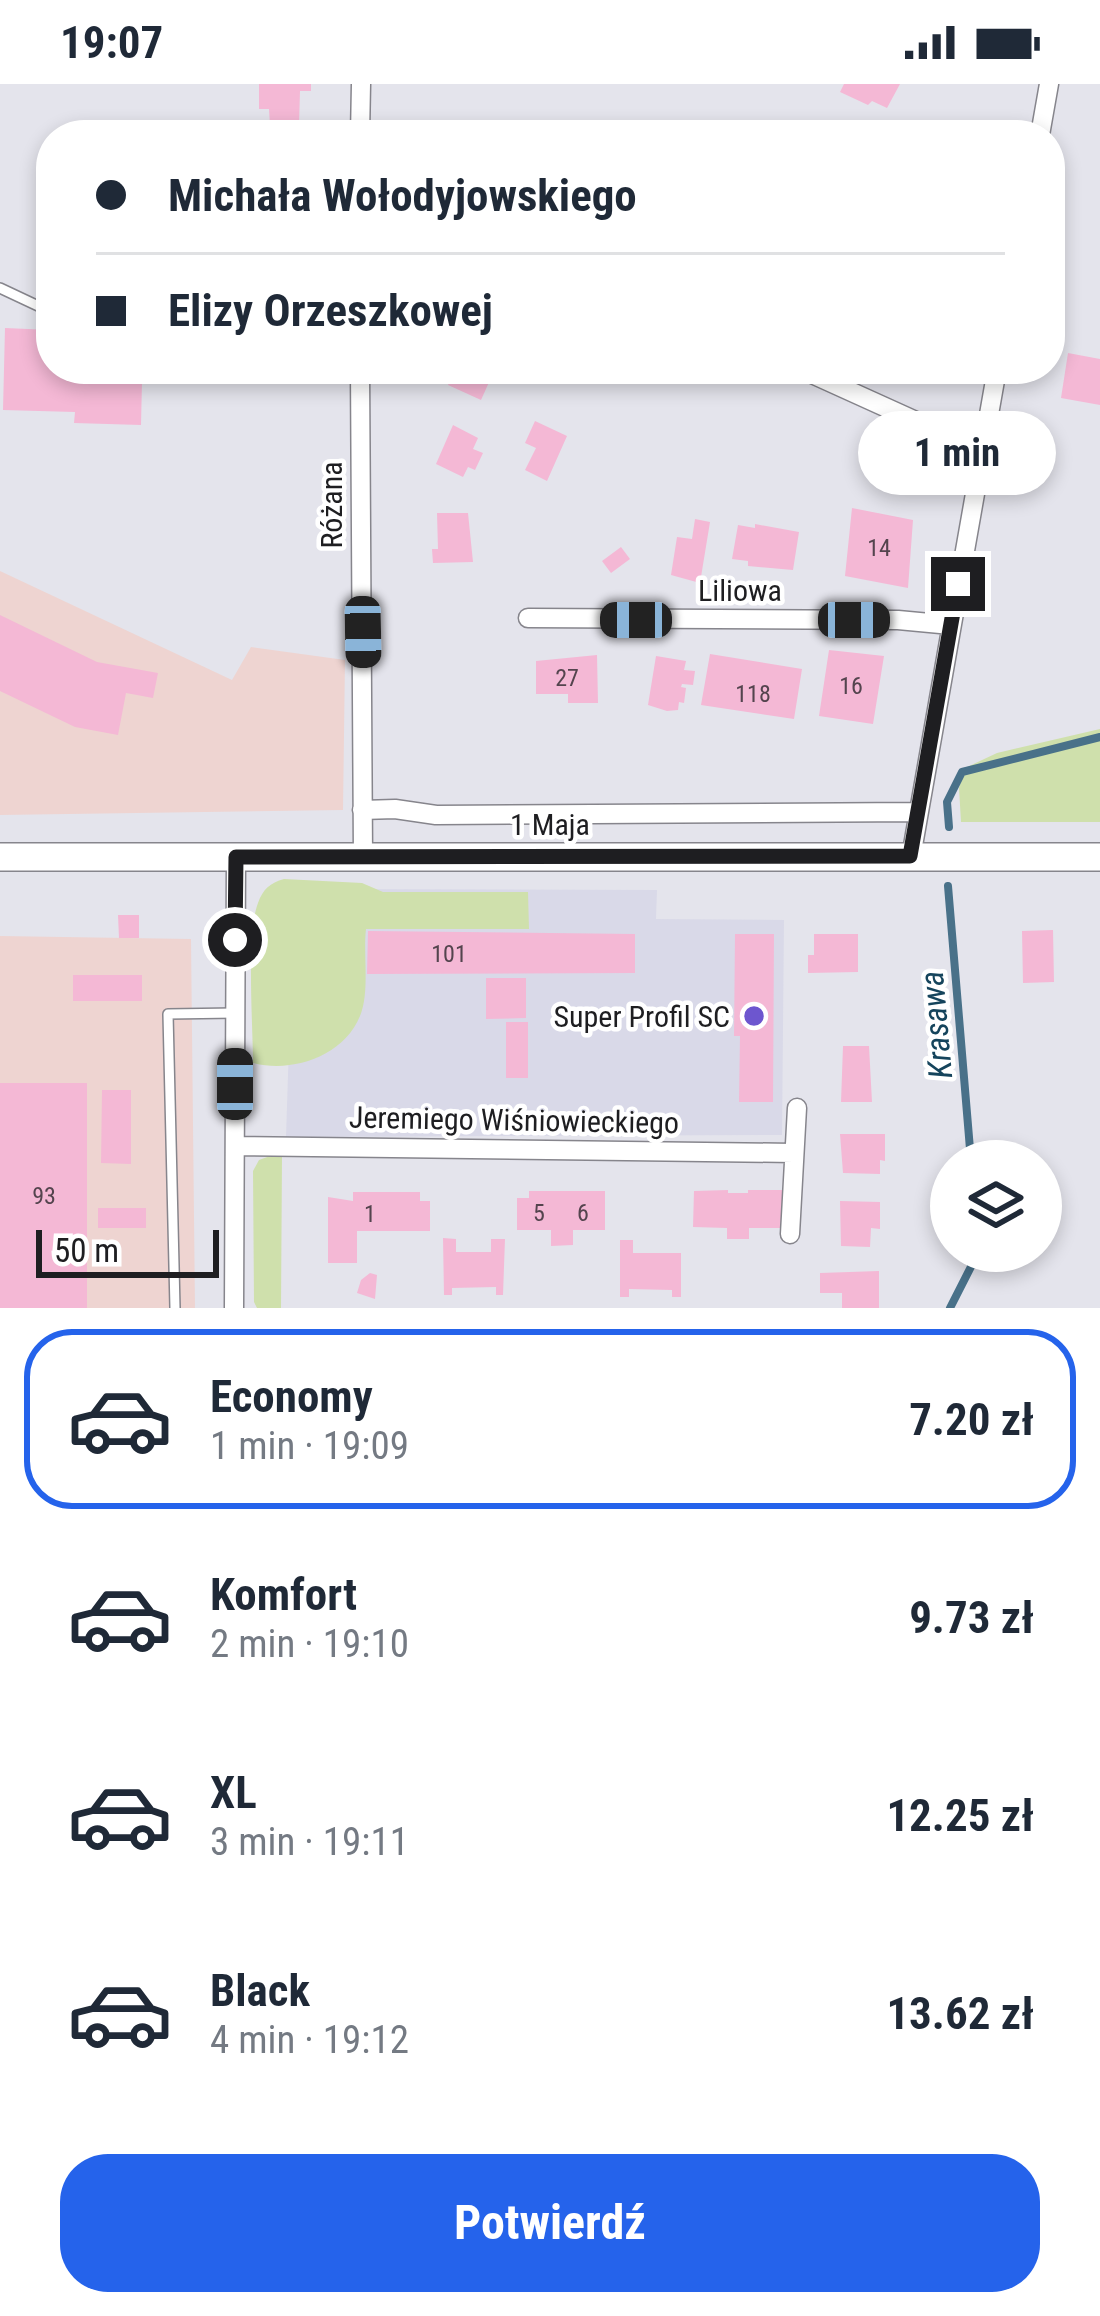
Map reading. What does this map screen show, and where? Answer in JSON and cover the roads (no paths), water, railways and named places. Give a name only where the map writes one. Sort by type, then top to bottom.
[{"type":"main road","name":"1 Maja","points":[[0,856],[1100,857]]},
{"type":"street","points":[[360,120],[361,84]]},
{"type":"street","points":[[1042,120],[1048,84]]},
{"type":"street","name":"Różana","points":[[360,384],[363,857]]},
{"type":"street","points":[[834,384],[982,451]]},
{"type":"street","points":[[910,856],[994,384]]},
{"type":"street","name":"Liliowa","points":[[528,618],[898,620],[950,625]]},
{"type":"street","points":[[362,810],[436,815],[916,812]]},
{"type":"street","points":[[234,1308],[236,857]]},
{"type":"street","points":[[790,1234],[796,1108]]},
{"type":"street","name":"Jeremiego Wiśniowieckiego","points":[[235,1146],[793,1153]]},
{"type":"lane","points":[[0,288],[36,305]]},
{"type":"lane","points":[[175,1308],[168,1014],[235,1013]]},
{"type":"waterway","name":"Krasawa","points":[[949,827],[947,802],[962,772],[1100,737]]},
{"type":"waterway","name":"Krasawa","points":[[948,886],[969,1140]]},
{"type":"waterway","name":"Krasawa","points":[[950,1308],[968,1272]]},
{"type":"place","name":"Super Profil SC","points":[[754,1016]]}]
